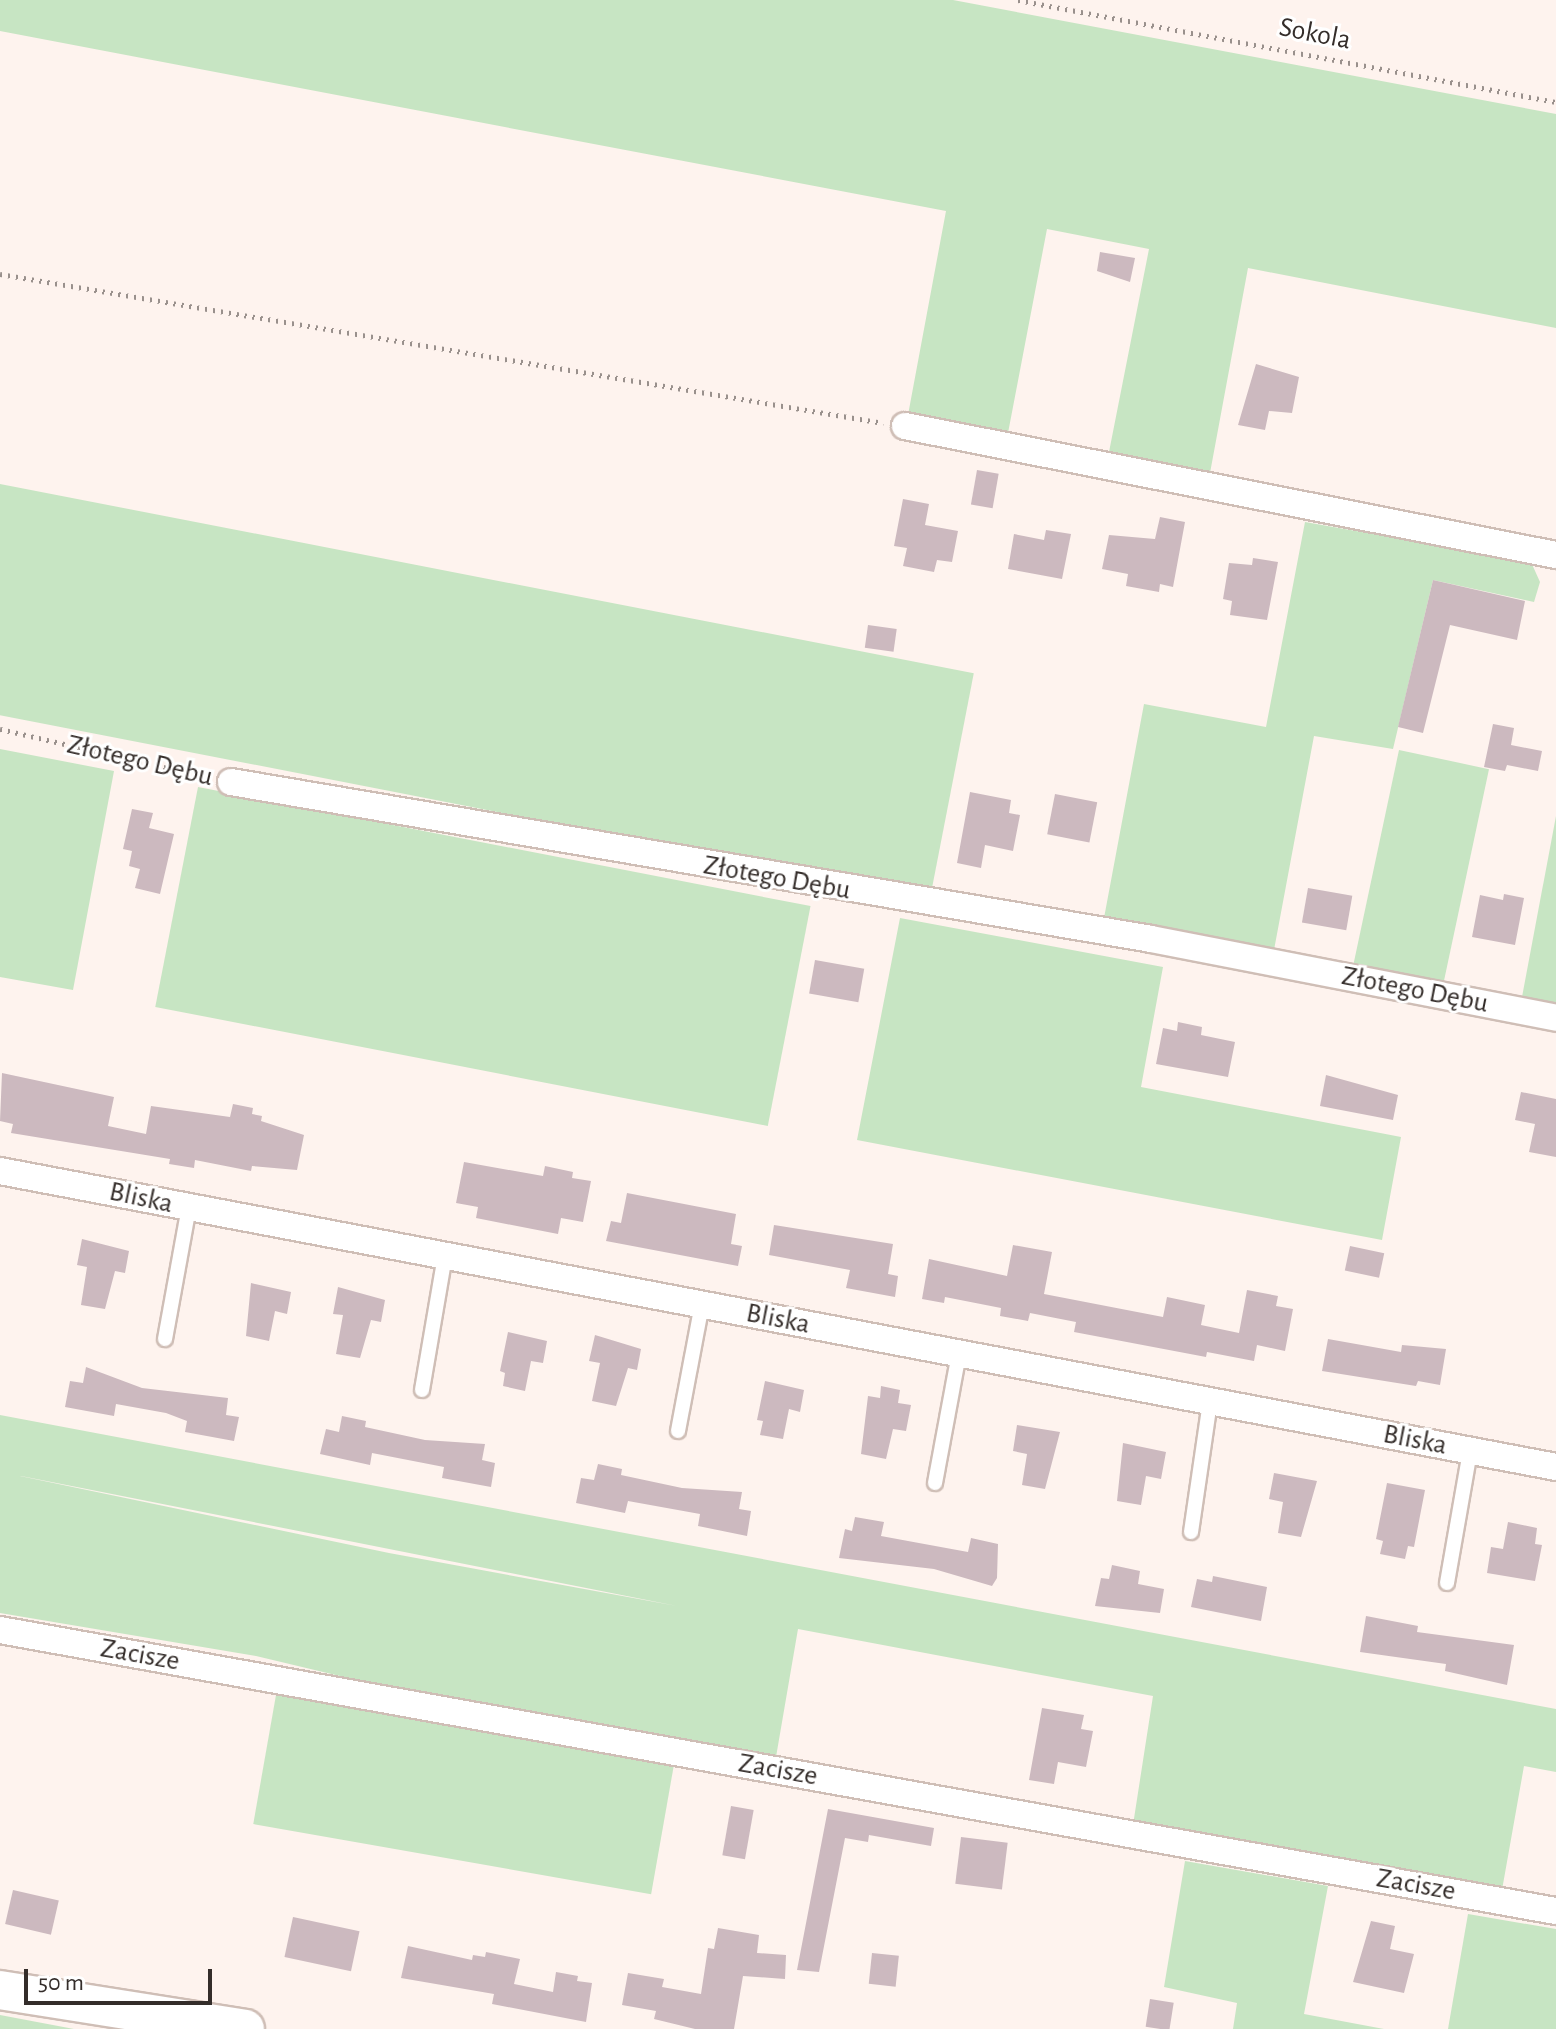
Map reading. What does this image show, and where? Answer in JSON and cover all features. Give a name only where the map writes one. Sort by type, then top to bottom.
[{"type":"street","points":[[905,426],[1556,555]]},
{"type":"street","name":"Złotego Dębu","points":[[231,782],[1151,939],[1556,1018]]},
{"type":"street","name":"Bliska","points":[[0,1171],[1556,1467]]},
{"type":"street","name":"Zacisze","points":[[0,1630],[1556,1911]]},
{"type":"street","points":[[0,1990],[245,2029]]},
{"type":"lane","points":[[165,1339],[189,1207]]},
{"type":"lane","points":[[422,1390],[445,1255]]},
{"type":"lane","points":[[678,1431],[702,1304]]},
{"type":"lane","points":[[935,1483],[959,1353]]},
{"type":"lane","points":[[1191,1532],[1210,1401]]},
{"type":"lane","points":[[1447,1583],[1470,1451]]},
{"type":"path","name":"Sokola","points":[[1018,0],[1556,102]]},
{"type":"path","points":[[0,274],[905,426]]},
{"type":"path","name":"Złotego Dębu","points":[[0,729],[231,782]]},
{"type":"green space","points":[[0,0],[953,0],[1556,114],[1556,328],[1248,268],[1210,473],[1109,452],[1149,249],[1047,229],[1008,433],[908,415],[946,211],[0,31]]},
{"type":"green space","points":[[0,484],[974,673],[930,896],[0,715]]},
{"type":"green space","points":[[1305,522],[1531,562],[1540,582],[1534,602],[1433,580],[1393,749],[1314,736],[1274,950],[1104,918],[1144,704],[1266,727]]},
{"type":"green space","points":[[0,749],[114,771],[73,990],[0,977]]},
{"type":"green space","points":[[1399,750],[1489,769],[1443,984],[1353,965]]},
{"type":"green space","points":[[198,787],[811,906],[768,1126],[155,1007]]},
{"type":"green space","points":[[1556,816],[1556,1006],[1522,997]]},
{"type":"green space","points":[[900,918],[1163,967],[1141,1087],[1401,1137],[1382,1240],[857,1140]]},
{"type":"green space","points":[[0,1415],[1556,1709],[1556,1772],[1524,1766],[1502,1890],[1133,1825],[1153,1696],[798,1629],[776,1757],[365,1682],[256,1656],[0,1613]],"holes":[[[20,1476],[677,1606],[389,1553]]]},
{"type":"green space","points":[[276,1695],[674,1765],[651,1894],[253,1824]]},
{"type":"green space","points":[[1185,1861],[1328,1886],[1304,2014],[1384,2029],[1233,2029],[1237,2003],[1164,1987]]},
{"type":"green space","points":[[1468,1914],[1556,1929],[1556,2029],[1448,2029]]},
{"type":"green space","points":[[0,2015],[74,2029],[0,2029]]},
{"type":"building","points":[[1100,252],[1135,258],[1130,282],[1097,271]]},
{"type":"building","points":[[1256,364],[1299,377],[1292,413],[1269,411],[1265,430],[1238,425]]},
{"type":"building","points":[[977,470],[999,474],[993,508],[971,504]]},
{"type":"building","points":[[903,499],[929,504],[925,525],[958,531],[952,562],[937,560],[934,572],[903,566],[907,548],[894,546]]},
{"type":"building","points":[[1160,517],[1185,522],[1173,587],[1160,584],[1159,592],[1126,586],[1128,574],[1102,569],[1109,535],[1155,539]]},
{"type":"building","points":[[1046,530],[1071,534],[1062,579],[1008,569],[1014,534],[1044,540]]},
{"type":"building","points":[[1253,558],[1278,562],[1267,620],[1230,615],[1232,601],[1223,599],[1229,563],[1252,565]]},
{"type":"building","points":[[1433,580],[1525,601],[1517,640],[1450,625],[1423,733],[1398,727]]},
{"type":"building","points":[[868,625],[897,629],[894,652],[865,648]]},
{"type":"building","points":[[1493,724],[1514,728],[1511,745],[1542,751],[1538,771],[1507,765],[1505,771],[1484,767]]},
{"type":"building","points":[[970,792],[1011,800],[1009,813],[1020,815],[1013,851],[985,845],[981,868],[957,863]]},
{"type":"building","points":[[1055,794],[1097,802],[1089,842],[1047,834]]},
{"type":"building","points":[[132,809],[153,813],[149,828],[174,834],[160,894],[135,888],[140,869],[129,866],[132,851],[123,849]]},
{"type":"building","points":[[1308,888],[1352,896],[1346,930],[1302,922]]},
{"type":"building","points":[[1504,894],[1524,898],[1515,945],[1472,937],[1480,895],[1503,900]]},
{"type":"building","points":[[815,960],[864,969],[858,1002],[809,993]]},
{"type":"building","points":[[1178,1022],[1202,1027],[1201,1035],[1235,1042],[1228,1077],[1156,1064],[1163,1028],[1177,1031]]},
{"type":"building","points":[[2,1073],[114,1097],[108,1126],[146,1134],[151,1106],[230,1117],[233,1104],[253,1108],[252,1114],[262,1116],[261,1121],[304,1135],[297,1170],[252,1166],[251,1171],[195,1160],[194,1168],[169,1164],[170,1159],[11,1133],[13,1124],[0,1121]]},
{"type":"building","points":[[1326,1075],[1398,1095],[1393,1120],[1320,1106]]},
{"type":"building","points":[[1521,1092],[1556,1099],[1556,1157],[1529,1152],[1535,1124],[1515,1120]]},
{"type":"building","points":[[464,1162],[543,1176],[545,1166],[573,1172],[572,1178],[591,1181],[583,1222],[561,1218],[558,1234],[476,1218],[478,1207],[456,1203]]},
{"type":"building","points":[[627,1193],[736,1214],[731,1244],[742,1246],[738,1266],[606,1241],[611,1221],[621,1223]]},
{"type":"building","points":[[774,1225],[893,1244],[888,1274],[898,1276],[895,1297],[846,1288],[850,1270],[769,1255]]},
{"type":"building","points":[[82,1239],[129,1251],[125,1273],[115,1271],[105,1309],[81,1305],[87,1267],[77,1265]]},
{"type":"building","points":[[1013,1245],[1052,1252],[1044,1294],[1163,1317],[1167,1297],[1205,1305],[1201,1325],[1239,1333],[1247,1290],[1278,1296],[1276,1306],[1293,1309],[1285,1351],[1257,1345],[1254,1361],[1207,1352],[1206,1357],[1074,1332],[1076,1322],[1030,1313],[1028,1321],[1000,1316],[1001,1308],[945,1297],[944,1303],[922,1299],[929,1259],[1007,1276]]},
{"type":"building","points":[[1350,1246],[1384,1253],[1379,1278],[1345,1270]]},
{"type":"building","points":[[251,1283],[291,1292],[287,1314],[275,1311],[269,1341],[246,1336]]},
{"type":"building","points":[[338,1287],[385,1300],[381,1322],[371,1320],[360,1358],[336,1354],[343,1315],[333,1314]]},
{"type":"building","points":[[508,1332],[547,1341],[543,1363],[531,1361],[525,1391],[503,1386],[505,1373],[500,1371]]},
{"type":"building","points":[[595,1335],[641,1349],[637,1370],[628,1368],[616,1406],[592,1401],[600,1363],[589,1361]]},
{"type":"building","points":[[1328,1339],[1401,1352],[1402,1345],[1446,1349],[1440,1385],[1418,1381],[1416,1386],[1322,1371]]},
{"type":"building","points":[[86,1367],[142,1388],[228,1398],[226,1415],[239,1417],[234,1441],[185,1432],[187,1421],[166,1413],[116,1404],[114,1416],[65,1407],[70,1381],[83,1383]]},
{"type":"building","points":[[765,1381],[804,1390],[800,1412],[789,1409],[783,1439],[760,1435],[763,1421],[757,1420]]},
{"type":"building","points":[[881,1386],[900,1390],[898,1403],[911,1405],[906,1431],[893,1429],[886,1459],[861,1454],[868,1396],[880,1398]]},
{"type":"building","points":[[342,1416],[366,1421],[365,1427],[425,1440],[485,1444],[482,1460],[495,1463],[491,1487],[442,1478],[444,1467],[372,1453],[370,1465],[320,1454],[326,1429],[339,1432]]},
{"type":"building","points":[[1017,1425],[1060,1432],[1045,1489],[1022,1485],[1027,1454],[1013,1451]]},
{"type":"building","points":[[1123,1443],[1166,1452],[1161,1479],[1146,1476],[1141,1505],[1117,1501]]},
{"type":"building","points":[[598,1464],[622,1469],[621,1475],[682,1488],[742,1492],[739,1509],[751,1511],[747,1536],[698,1526],[700,1514],[628,1501],[625,1513],[576,1503],[581,1478],[594,1480]]},
{"type":"building","points":[[1274,1473],[1317,1481],[1301,1537],[1278,1533],[1283,1502],[1269,1499]]},
{"type":"building","points":[[1387,1483],[1425,1490],[1414,1547],[1408,1546],[1405,1559],[1380,1554],[1383,1541],[1376,1539]]},
{"type":"building","points":[[855,1517],[884,1522],[881,1536],[968,1552],[971,1538],[998,1544],[997,1578],[992,1586],[934,1569],[839,1558],[845,1529],[852,1531]]},
{"type":"building","points":[[1508,1522],[1537,1528],[1535,1544],[1542,1545],[1535,1581],[1487,1573],[1491,1547],[1503,1549]]},
{"type":"building","points":[[1112,1565],[1140,1571],[1138,1584],[1164,1589],[1160,1613],[1095,1606],[1101,1578],[1109,1579]]},
{"type":"building","points":[[1213,1576],[1267,1587],[1261,1621],[1191,1607],[1197,1579],[1212,1582]]},
{"type":"building","points":[[1366,1616],[1418,1626],[1417,1632],[1514,1645],[1507,1685],[1445,1671],[1446,1664],[1360,1652]]},
{"type":"building","points":[[1042,1708],[1084,1715],[1081,1729],[1093,1731],[1086,1767],[1058,1762],[1054,1784],[1029,1780]]},
{"type":"building","points":[[731,1806],[754,1810],[745,1859],[722,1855]]},
{"type":"building","points":[[828,1809],[934,1828],[931,1846],[869,1835],[868,1842],[845,1838],[819,1972],[797,1970]]},
{"type":"building","points":[[961,1837],[1008,1843],[1002,1889],[955,1884]]},
{"type":"building","points":[[13,1890],[59,1901],[51,1935],[5,1924]]},
{"type":"building","points":[[293,1917],[360,1931],[351,1971],[284,1957]]},
{"type":"building","points":[[1371,1921],[1395,1926],[1390,1949],[1414,1954],[1404,1993],[1353,1982]]},
{"type":"building","points":[[718,1928],[759,1935],[757,1953],[786,1955],[785,1979],[743,1976],[734,2029],[695,2029],[654,2019],[656,2011],[622,2005],[628,1973],[664,1979],[662,1987],[701,1994],[708,1948],[714,1949]]},
{"type":"building","points":[[408,1946],[472,1960],[473,1955],[485,1957],[486,1952],[520,1959],[514,1984],[553,1992],[556,1972],[578,1976],[577,1981],[592,1983],[586,2022],[492,2004],[494,1994],[401,1978]]},
{"type":"building","points":[[872,1953],[899,1956],[896,1987],[869,1984]]},
{"type":"building","points":[[1150,1999],[1174,2003],[1170,2029],[1146,2027]]}]
